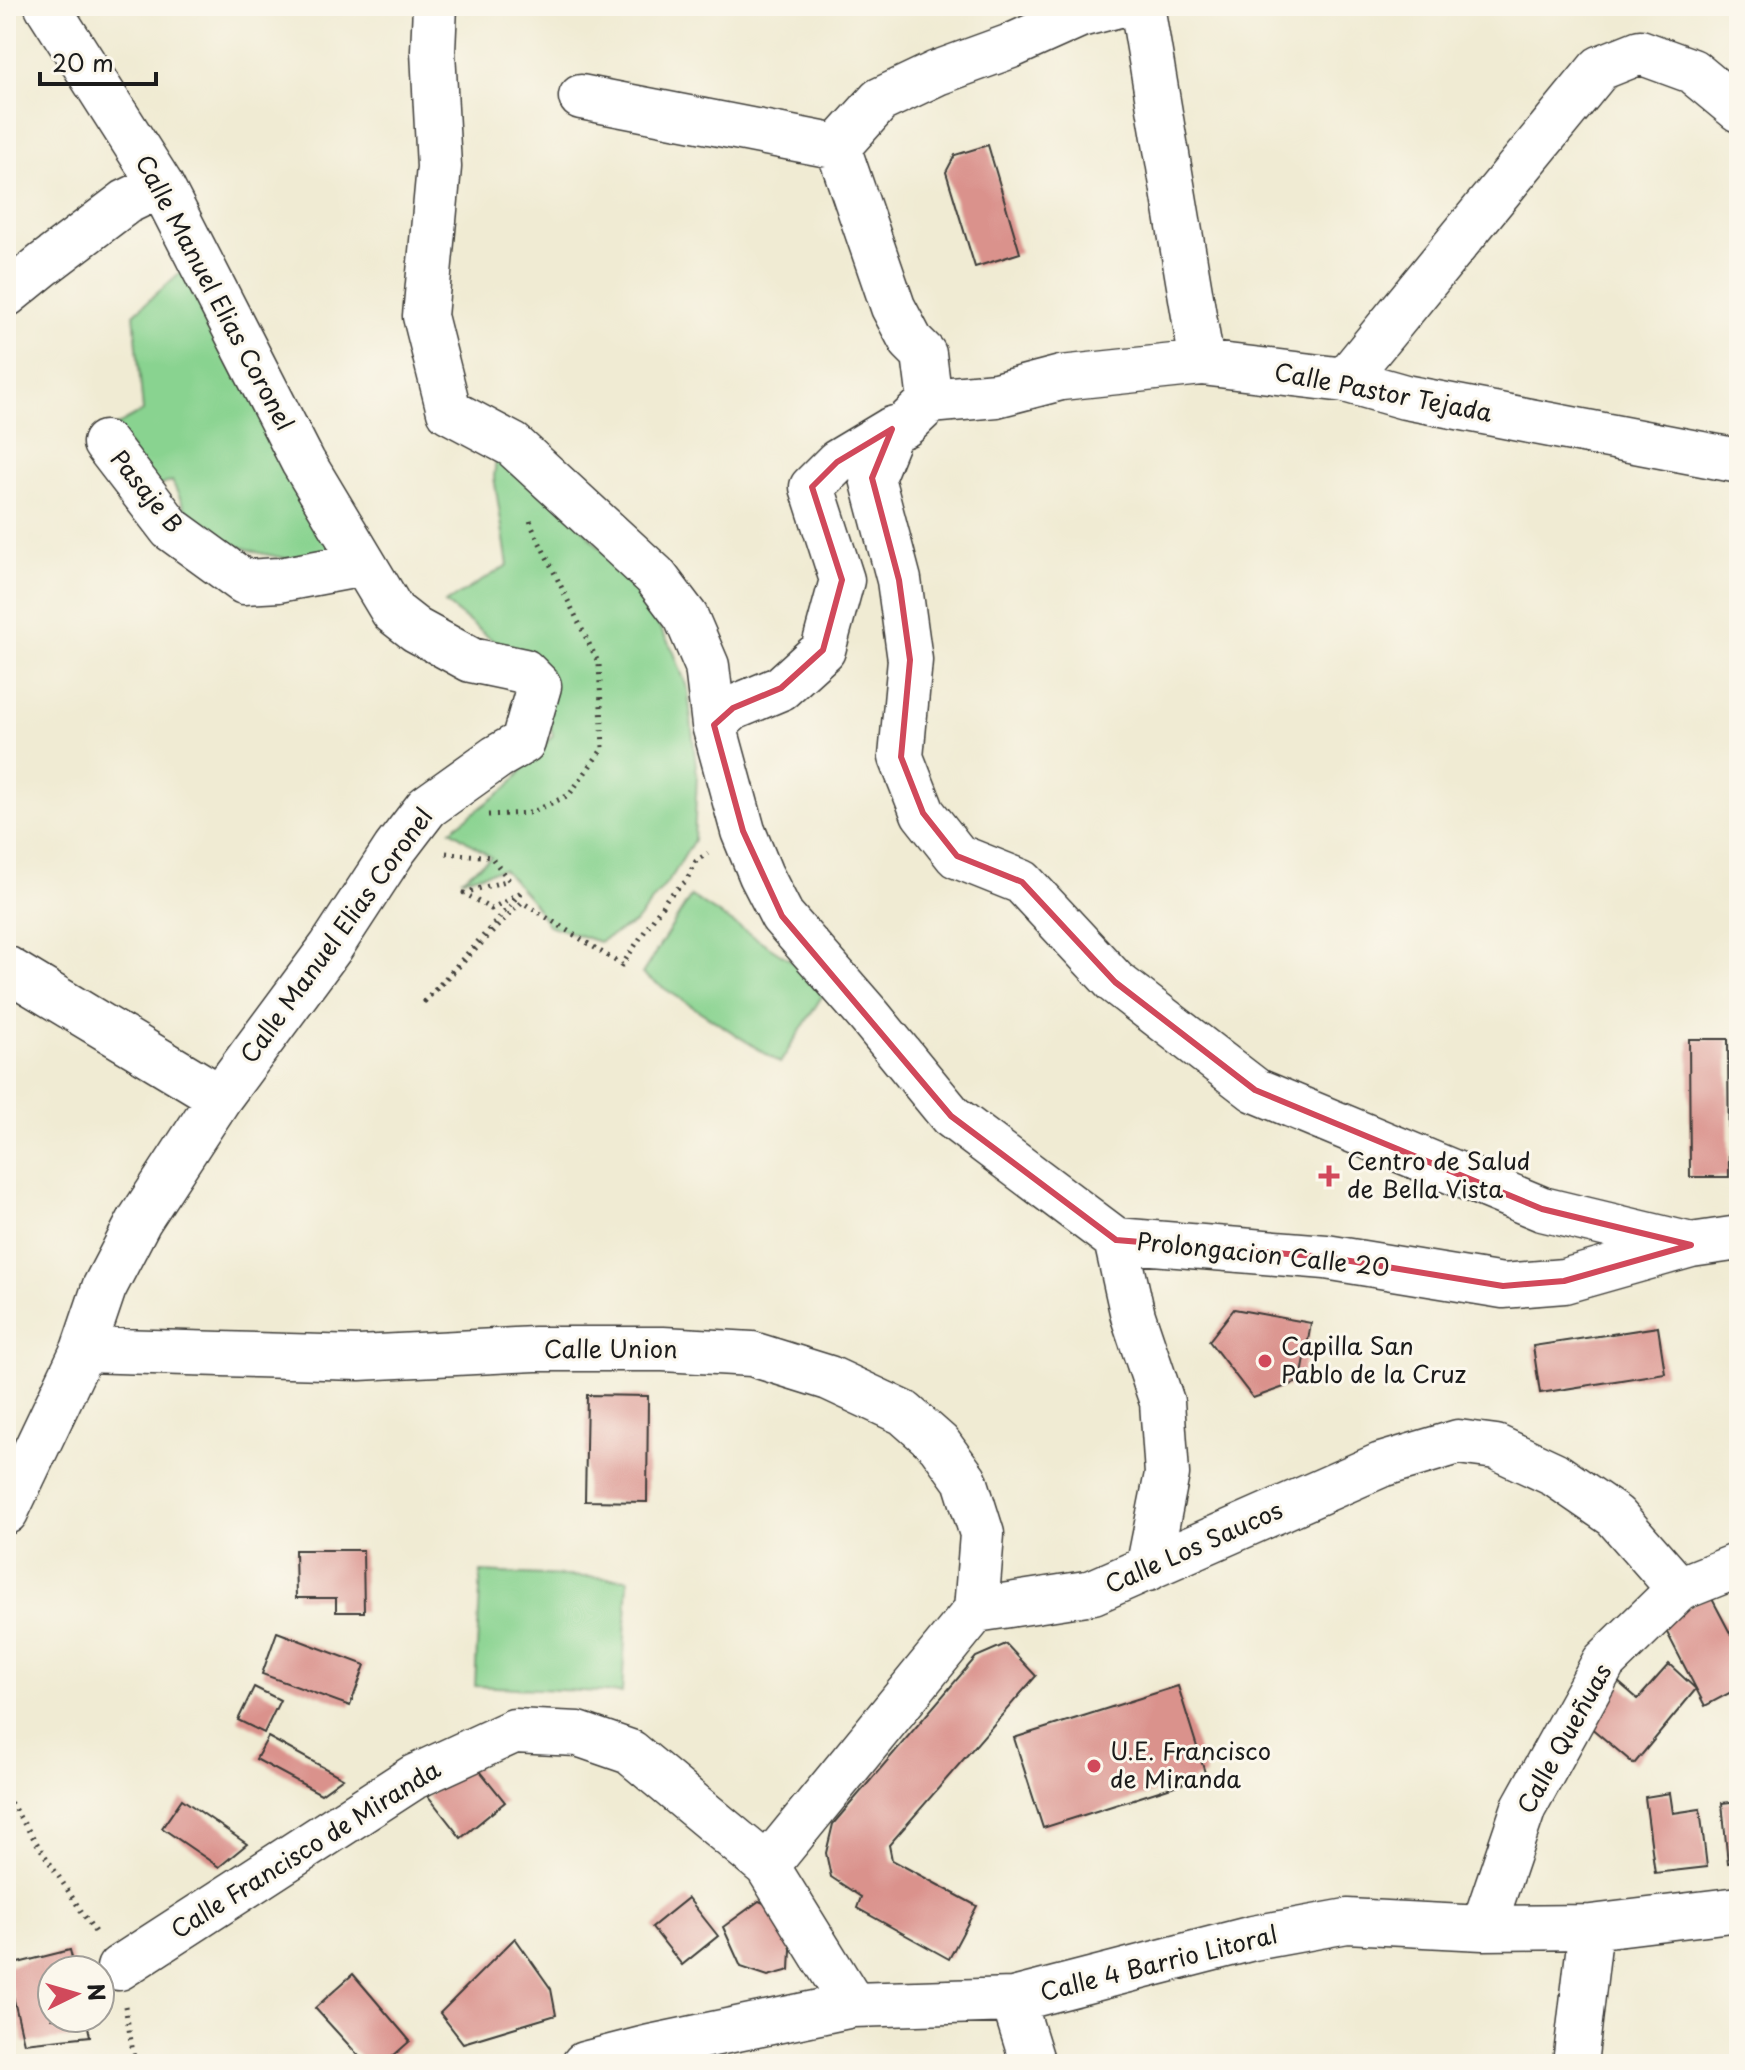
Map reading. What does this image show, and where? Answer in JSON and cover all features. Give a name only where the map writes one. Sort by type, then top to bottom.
[{"type":"street","name":"Calle Manuel Elias Coronel","points":[[6,1512],[83,1350],[104,1288],[139,1221],[220,1097],[331,947],[395,849],[427,807],[523,742],[539,686],[524,671],[471,660],[416,630],[393,612],[303,462],[161,185],[47,6]]},
{"type":"street","name":"Prolongacion Calle 20","points":[[435,6],[433,51],[439,167],[425,316],[449,411],[513,445],[655,576],[686,617],[707,666],[714,725],[743,831],[782,916],[951,1116],[1116,1240],[1326,1257],[1503,1286],[1564,1281],[1691,1245]]},
{"type":"street","points":[[838,147],[880,100],[937,73],[1011,46],[1080,15],[1115,6]]},
{"type":"street","points":[[1142,6],[1202,363]]},
{"type":"street","points":[[1345,380],[1600,68],[1640,52],[1692,71],[1739,110]]},
{"type":"street","points":[[581,97],[838,147]]},
{"type":"street","points":[[714,725],[733,708],[781,688],[823,650],[842,580],[812,487],[837,462],[892,429],[905,425],[930,401],[924,354],[911,341],[893,307],[838,147]]},
{"type":"street","points":[[6,295],[126,202],[161,185]]},
{"type":"street","name":"Calle Pastor Tejada","points":[[930,401],[996,395],[1061,378],[1202,363],[1345,380],[1405,397],[1739,461]]},
{"type":"street","points":[[892,429],[872,478],[899,580],[910,660],[901,757],[923,813],[957,856],[1022,882],[1115,982],[1255,1090],[1542,1209],[1691,1245],[1739,1238]]},
{"type":"street","name":"Pasaje B","points":[[105,443],[171,529],[244,582],[279,580],[364,564]]},
{"type":"street","points":[[6,968],[220,1097]]},
{"type":"street","points":[[1503,1286],[1524,1276],[1545,1259],[1553,1244],[1552,1227],[1542,1209]]},
{"type":"street","points":[[1116,1240],[1133,1316],[1162,1402],[1167,1474],[1148,1569]]},
{"type":"street","name":"Calle Union","points":[[83,1350],[359,1358],[549,1349],[663,1349],[752,1354],[829,1378],[904,1413],[939,1444],[965,1480],[982,1534],[976,1610]]},
{"type":"street","name":"Calle Los Saucos","points":[[976,1610],[1093,1592],[1381,1465],[1458,1442],[1496,1447],[1554,1474],[1615,1516],[1679,1589]]},
{"type":"street","name":"Calle Queñuas","points":[[1483,1928],[1524,1807],[1604,1662],[1679,1589],[1739,1565]]},
{"type":"street","points":[[767,1866],[976,1610]]},
{"type":"street","name":"Calle Francisco de Miranda","points":[[119,1968],[414,1777],[514,1731],[578,1734],[630,1752],[767,1866],[853,2005]]},
{"type":"street","name":"Calle 4 Barrio Litoral","points":[[584,2064],[654,2056],[853,2005],[1013,2000],[1253,1938],[1347,1921],[1483,1928],[1591,1927],[1739,1909]]},
{"type":"street","points":[[1575,2064],[1591,1927]]},
{"type":"street","points":[[1013,2000],[1033,2064]]},
{"type":"path","points":[[395,849],[491,857],[509,880],[464,893],[491,909],[523,891],[425,1001],[522,902],[622,965],[668,897],[686,881],[696,861],[743,831]]},
{"type":"path","points":[[6,1796],[119,1968],[135,2064]]},
{"type":"highlighted area","points":[[892,429],[872,478],[899,580],[910,660],[901,757],[923,813],[957,856],[1022,882],[1115,982],[1255,1090],[1542,1209],[1691,1245],[1564,1281],[1503,1286],[1326,1257],[1116,1240],[951,1116],[782,916],[743,831],[714,725],[733,708],[781,688],[823,650],[842,580],[812,487],[837,462]]},
{"type":"green space","points":[[185,268],[338,544],[316,565],[226,542],[186,511],[172,481],[154,488],[116,426],[143,411],[134,314]]},
{"type":"green space","points":[[498,443],[581,526],[639,593],[673,650],[688,690],[697,776],[694,840],[673,875],[635,923],[599,942],[548,925],[503,869],[461,879],[491,857],[451,830],[508,787],[553,735],[539,686],[505,650],[445,603],[508,565],[494,477]]},
{"type":"green space","points":[[691,896],[829,985],[780,1063],[642,974]]},
{"type":"green space","points":[[481,1572],[628,1579],[622,1693],[475,1686]]},
{"type":"building","points":[[988,145],[1020,253],[975,267],[946,172],[955,155]]},
{"type":"building","points":[[1689,1039],[1728,1039],[1729,1177],[1690,1177]]},
{"type":"building","name":"Capilla San Pablo de la Cruz","points":[[1234,1309],[1311,1323],[1301,1381],[1253,1398],[1209,1341]]},
{"type":"building","points":[[1658,1327],[1665,1373],[1540,1393],[1533,1346]]},
{"type":"building","points":[[587,1395],[648,1396],[647,1502],[585,1501]]},
{"type":"building","points":[[295,1550],[363,1550],[364,1612],[336,1612],[336,1598],[296,1598]]},
{"type":"building","points":[[1710,1595],[1739,1650],[1739,1688],[1705,1706],[1661,1621]]},
{"type":"building","points":[[277,1632],[365,1665],[350,1706],[262,1674]]},
{"type":"building","points":[[1006,1644],[1036,1676],[889,1845],[892,1860],[977,1906],[949,1959],[857,1908],[861,1897],[831,1877],[826,1853],[833,1824],[976,1657]]},
{"type":"building","points":[[1669,1664],[1696,1689],[1634,1764],[1583,1721],[1617,1681],[1638,1699]]},
{"type":"building","points":[[1178,1686],[1206,1776],[1043,1828],[1014,1738]]},
{"type":"building","points":[[254,1687],[280,1700],[264,1733],[238,1720]]},
{"type":"building","points":[[268,1737],[343,1778],[321,1794],[256,1759]]},
{"type":"building","points":[[472,1761],[505,1802],[461,1838],[428,1796]]},
{"type":"building","points":[[1670,1793],[1673,1813],[1700,1809],[1707,1867],[1655,1873],[1645,1797]]},
{"type":"building","points":[[182,1799],[247,1844],[219,1867],[162,1828]]},
{"type":"building","points":[[1739,1801],[1739,1861],[1728,1863],[1722,1803]]},
{"type":"building","points":[[688,1898],[718,1936],[682,1965],[652,1927]]},
{"type":"building","points":[[759,1901],[775,1908],[787,1929],[791,1949],[790,1970],[768,1976],[741,1967],[723,1927]]},
{"type":"building","points":[[515,1938],[551,1989],[556,2015],[463,2043],[440,2013]]},
{"type":"building","points":[[36,1958],[36,2034],[90,2036],[24,2043],[6,1966]]},
{"type":"building","points":[[353,1974],[410,2041],[384,2064],[366,2064],[315,2008]]},
{"type":"place","name":"Centro de Salud de Bella Vista","points":[[1329,1176]]},
{"type":"place","name":"Capilla San Pablo de la Cruz","points":[[1265,1361]]},
{"type":"place","name":"U.E. Francisco de Miranda","points":[[1094,1766]]}]
